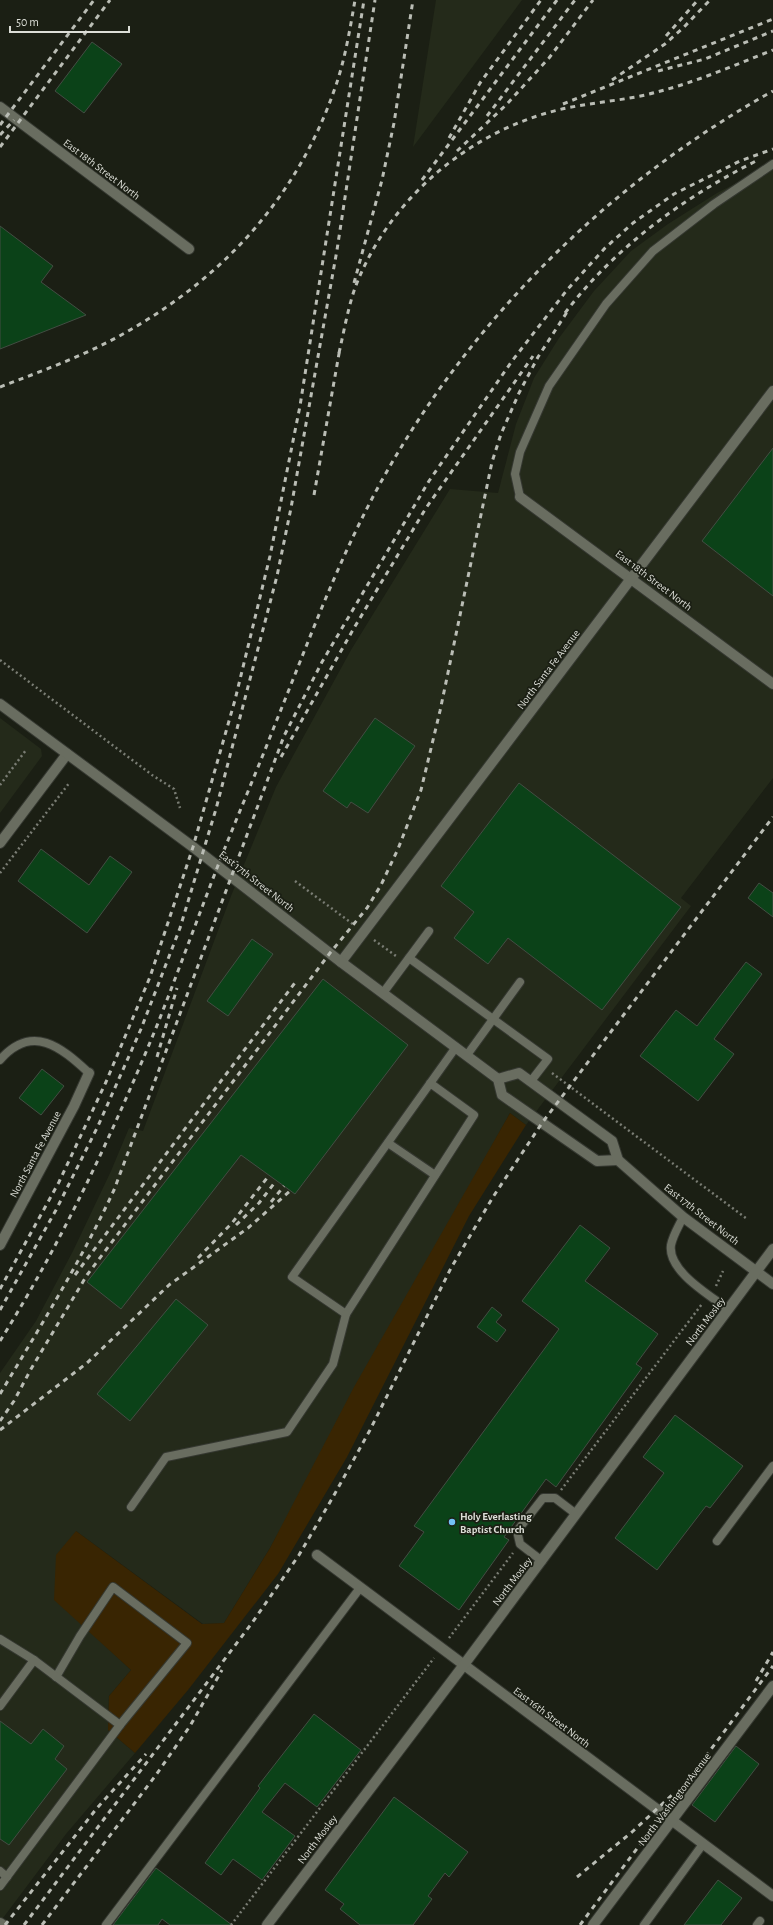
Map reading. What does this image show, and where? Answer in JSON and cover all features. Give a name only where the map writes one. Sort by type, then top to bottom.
[{"type":"street","name":"East 18th Street North","points":[[0,108],[189,249]]},
{"type":"street","name":"North Santa Fe Avenue","points":[[341,962],[773,391]]},
{"type":"street","name":"East 18th Street North","points":[[520,497],[773,684]]},
{"type":"street","name":"East 17th Street North","points":[[0,704],[202,854],[341,962],[498,1079],[502,1094],[597,1161],[618,1160],[683,1217],[773,1284]]},
{"type":"street","points":[[0,843],[67,754]]},
{"type":"street","name":"North Santa Fe Avenue","points":[[0,1245],[74,1106],[89,1073]]},
{"type":"street","points":[[498,1079],[519,1073],[531,1081],[612,1141],[618,1160]]},
{"type":"street","name":"North Mosley","points":[[267,1925],[542,1561],[773,1249]]},
{"type":"street","name":"East 16th Street North","points":[[317,1556],[773,1896]]},
{"type":"street","name":"North Washington Avenue","points":[[593,1925],[773,1686]]},
{"type":"lane","points":[[520,497],[515,474],[520,452],[549,386],[606,304],[653,251],[714,204],[773,164]]},
{"type":"lane","points":[[383,993],[429,931]]},
{"type":"lane","points":[[409,958],[548,1059],[531,1081]]},
{"type":"lane","points":[[467,1055],[520,982]]},
{"type":"lane","points":[[0,1060],[6,1053],[19,1043],[30,1040],[62,1049],[89,1073]]},
{"type":"lane","points":[[346,1314],[292,1277],[456,1047]]},
{"type":"lane","points":[[131,1507],[166,1456],[287,1432],[333,1364],[346,1314],[474,1114],[430,1083]]},
{"type":"lane","points":[[388,1143],[435,1175]]},
{"type":"lane","points":[[683,1217],[671,1247],[673,1261],[681,1273],[728,1309]]},
{"type":"lane","points":[[717,1541],[773,1466]]},
{"type":"lane","points":[[542,1561],[520,1544],[517,1531],[543,1498],[555,1498],[576,1514]]},
{"type":"lane","points":[[0,1886],[120,1725],[186,1644],[112,1587],[80,1636],[56,1677]]},
{"type":"lane","points":[[106,1925],[360,1588]]},
{"type":"lane","points":[[0,1639],[34,1660],[120,1725]]},
{"type":"lane","points":[[0,1706],[34,1660]]},
{"type":"lane","points":[[644,1925],[703,1844]]},
{"type":"lane","points":[[0,1871],[7,1877]]},
{"type":"path","points":[[0,660],[152,775],[174,789],[180,808]]},
{"type":"path","points":[[0,785],[26,750]]},
{"type":"path","points":[[0,873],[70,782]]},
{"type":"path","points":[[555,1498],[719,1283],[723,1271]]},
{"type":"path","points":[[231,1925],[520,1544]]},
{"type":"shaded area","points":[[436,0],[522,0],[413,147]]},
{"type":"shaded area","points":[[773,164],[773,778],[681,898],[691,906],[526,1125],[510,1113],[270,1548],[224,1623],[203,1624],[76,1531],[84,1626],[131,1670],[109,1696],[108,1730],[135,1753],[66,1834],[0,1922],[0,1373],[36,1321],[73,1251],[111,1171],[129,1128],[143,1131],[231,896],[276,787],[351,650],[450,489],[498,493],[516,424],[534,378],[559,338],[594,291],[631,251],[668,224],[717,193]]},
{"type":"shaded area","points":[[0,718],[41,749],[42,756],[0,813]]},
{"type":"shaded area","points":[[510,1113],[526,1125],[469,1216],[347,1457],[278,1574],[188,1690],[135,1753],[108,1730],[109,1696],[131,1670],[54,1600],[56,1555],[76,1531],[202,1624],[224,1623],[270,1548],[354,1387]]},
{"type":"building","points":[[92,42],[122,64],[84,113],[55,91]]},
{"type":"building","points":[[0,226],[53,266],[41,282],[86,315],[0,349]]},
{"type":"building","points":[[773,448],[773,596],[702,541]]},
{"type":"building","points":[[375,718],[415,746],[368,813],[351,802],[347,808],[323,791]]},
{"type":"building","points":[[519,783],[681,907],[602,1010],[508,938],[488,964],[454,938],[474,912],[441,886]]},
{"type":"building","points":[[41,849],[89,885],[110,856],[132,872],[87,933],[18,881]]},
{"type":"building","points":[[759,883],[773,893],[773,917],[748,898]]},
{"type":"building","points":[[252,939],[273,954],[228,1016],[207,1001]]},
{"type":"building","points":[[746,962],[762,974],[714,1039],[734,1054],[698,1101],[640,1056],[676,1010],[697,1026]]},
{"type":"building","points":[[323,979],[408,1045],[295,1194],[241,1155],[121,1309],[87,1282]]},
{"type":"building","points":[[42,1069],[64,1086],[41,1115],[19,1098]]},
{"type":"building","points":[[580,1225],[610,1248],[585,1281],[658,1334],[636,1364],[642,1368],[556,1487],[546,1479],[504,1537],[509,1540],[459,1610],[399,1566],[424,1532],[414,1526],[559,1329],[522,1301]]},
{"type":"building","points":[[176,1299],[208,1325],[130,1421],[97,1394]]},
{"type":"building","points":[[492,1307],[502,1315],[496,1322],[506,1330],[497,1342],[477,1327]]},
{"type":"building","points":[[675,1415],[743,1466],[710,1508],[706,1506],[657,1570],[615,1538],[664,1473],[643,1457]]},
{"type":"building","points":[[314,1714],[361,1750],[317,1807],[285,1783],[262,1812],[295,1836],[262,1880],[233,1859],[221,1875],[205,1863],[260,1788],[258,1786]]},
{"type":"building","points":[[0,1721],[31,1744],[43,1729],[64,1746],[55,1759],[67,1769],[9,1845],[0,1839]]},
{"type":"building","points":[[736,1746],[759,1764],[715,1822],[692,1805]]},
{"type":"building","points":[[394,1797],[468,1852],[449,1877],[445,1873],[428,1896],[432,1899],[413,1925],[360,1925],[340,1909],[344,1904],[325,1890]]},
{"type":"building","points":[[156,1868],[232,1925],[170,1925],[162,1919],[158,1925],[113,1925]]},
{"type":"building","points":[[718,1880],[742,1898],[721,1925],[684,1925]]},
{"type":"railway","points":[[0,125],[94,0]]},
{"type":"railway","points":[[0,147],[110,0]]},
{"type":"railway","points":[[0,387],[82,354],[130,330],[165,308],[198,284],[228,257],[255,228],[279,197],[301,163],[320,127],[342,67],[355,0]]},
{"type":"railway","points":[[0,1289],[59,1182],[106,1082],[150,977],[193,847],[235,700],[270,556],[300,406],[364,0]]},
{"type":"railway","points":[[0,1310],[56,1210],[98,1126],[141,1029],[180,928],[216,809],[277,576],[291,508],[337,250],[375,0]]},
{"type":"railway","points":[[354,283],[382,180],[394,123],[413,0]]},
{"type":"railway","points":[[449,138],[480,83],[541,0]]},
{"type":"railway","points":[[422,180],[557,0]]},
{"type":"railway","points":[[487,116],[575,0]]},
{"type":"railway","points":[[457,151],[506,105],[549,58],[593,0]]},
{"type":"railway","points":[[666,36],[698,0]]},
{"type":"railway","points":[[612,80],[665,44],[710,0]]},
{"type":"railway","points":[[563,104],[773,19]]},
{"type":"railway","points":[[658,71],[705,59],[773,31]]},
{"type":"railway","points":[[339,353],[355,288],[370,256],[388,226],[410,199],[435,174],[463,153],[493,135],[525,120],[558,110],[645,95],[672,88],[773,50]]},
{"type":"railway","points":[[0,1341],[66,1225],[123,1105],[158,1023],[224,850],[340,564],[386,473],[422,415],[462,359],[506,306],[553,256],[604,209],[658,166],[714,126],[773,91]]},
{"type":"railway","points":[[0,135],[14,120]]},
{"type":"railway","points":[[0,1394],[74,1268],[114,1190],[284,736],[322,662],[429,481],[512,361],[567,290],[605,248],[633,223],[674,194],[740,161],[773,149]]},
{"type":"railway","points":[[565,313],[606,266],[652,226],[704,190],[758,160]]},
{"type":"railway","points":[[0,1421],[14,1401],[31,1369],[87,1275],[330,953],[367,908],[381,885],[398,849],[421,790],[440,711],[492,462],[501,434],[519,393],[538,357],[569,309]]},
{"type":"railway","points":[[314,495],[340,348]]},
{"type":"railway","points":[[281,757],[354,628],[426,508],[533,356]]},
{"type":"railway","points":[[24,1925],[252,1623],[299,1555],[370,1430],[451,1268],[493,1197],[542,1123],[773,817]]},
{"type":"railway","points":[[75,1275],[297,980]]},
{"type":"railway","points":[[157,1057],[177,988]]},
{"type":"railway","points":[[198,1258],[232,1223],[267,1178]]},
{"type":"railway","points":[[236,1225],[259,1203],[276,1181]]},
{"type":"railway","points":[[271,1202],[284,1186]]},
{"type":"railway","points":[[0,1430],[87,1363],[169,1285],[248,1228],[290,1191]]},
{"type":"railway","points":[[756,1681],[773,1652]]},
{"type":"railway","points":[[580,1925],[773,1666]]},
{"type":"railway","points":[[42,1925],[156,1775],[190,1726],[222,1670]]},
{"type":"railway","points":[[5,1925],[97,1808],[146,1754]]},
{"type":"railway","points":[[577,1877],[632,1832],[672,1795]]},
{"type":"place","name":"Holy Everlasting Baptist Church","points":[[452,1522]]}]
